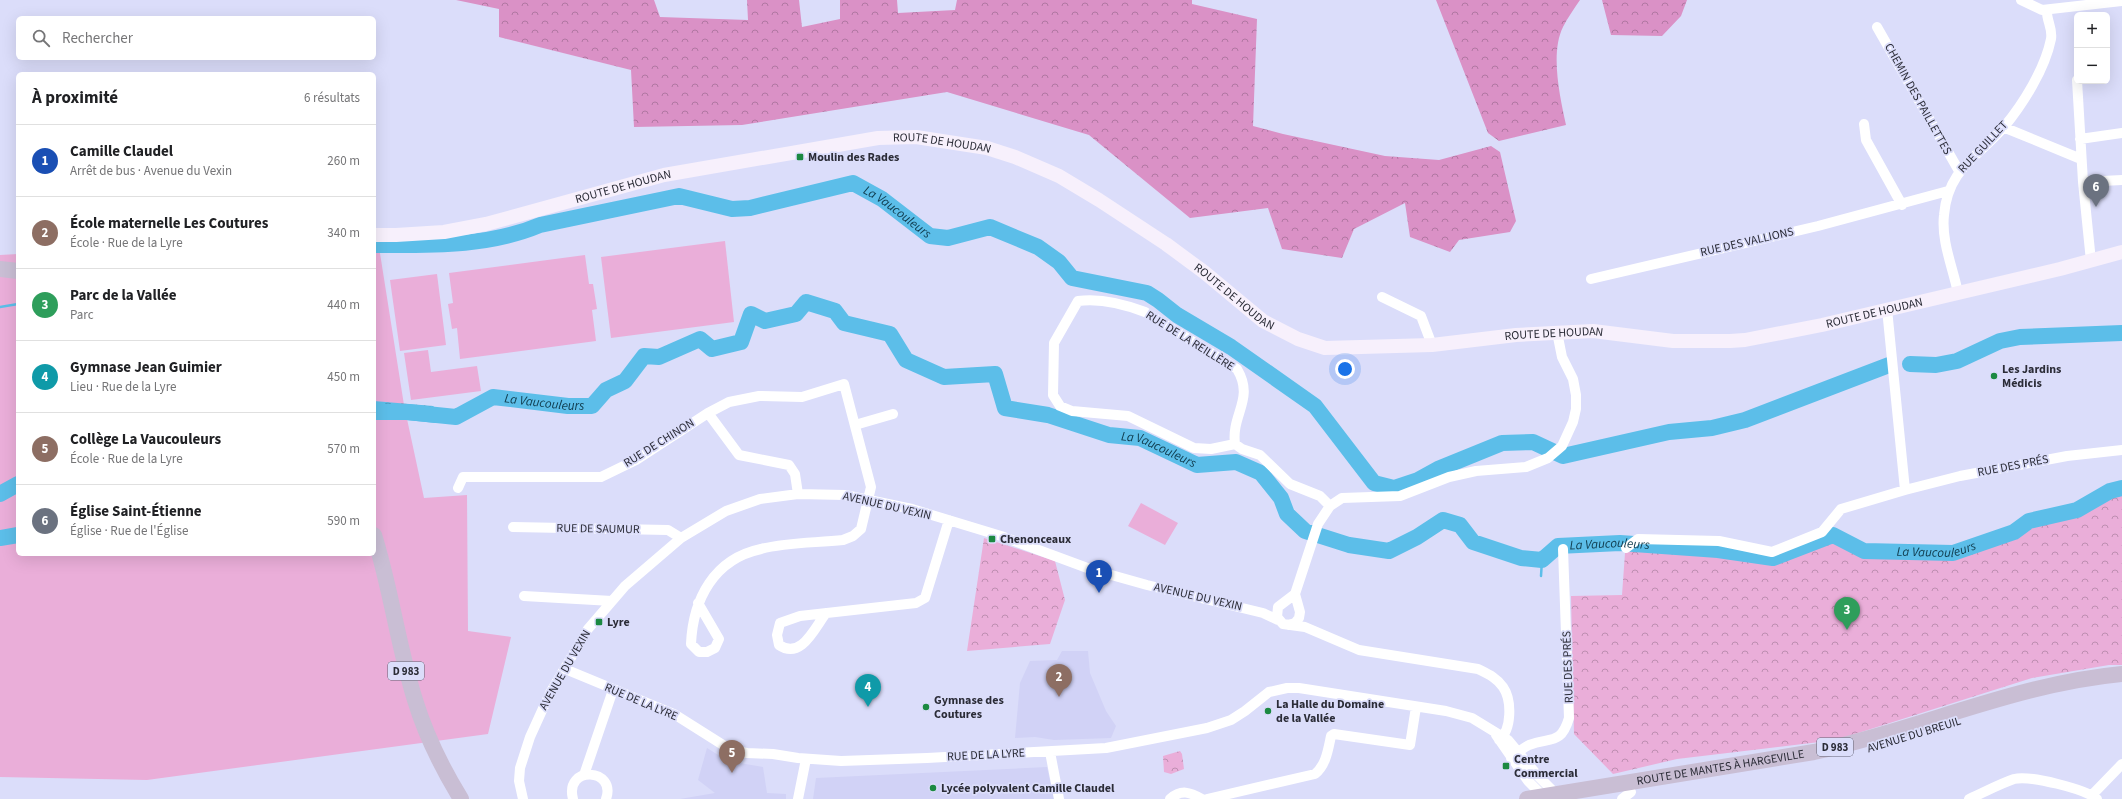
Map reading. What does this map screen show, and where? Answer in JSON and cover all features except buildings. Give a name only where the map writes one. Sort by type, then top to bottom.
[{"type":"main road","points":[[0,262],[16,261]]},
{"type":"main road","points":[[0,269],[16,270]]},
{"type":"main road","name":"D 983","points":[[376,543],[407,672],[419,714],[437,757],[461,799]]},
{"type":"main road","name":"ROUTE DE MANTES À HARGEVILLE","points":[[1525,799],[1551,797],[1814,752],[1846,745],[2029,689],[2082,679],[2122,674]]},
{"type":"main road","name":"AVENUE DU BREUIL","points":[[1586,799],[1627,795],[1806,765],[1856,753],[2024,701],[2076,691],[2122,685]]},
{"type":"street","points":[[2021,0],[2036,8],[2047,10],[2062,4],[2122,1]]},
{"type":"street","name":"RUE GUILLET","points":[[1958,293],[1944,230],[1944,215],[1948,191],[1959,171],[2003,127],[2028,96],[2051,38],[2051,25],[2047,16],[2047,10]]},
{"type":"street","name":"CHEMIN DES PAILLETTES","points":[[1877,27],[1959,171]]},
{"type":"street","points":[[2077,84],[2081,159],[2091,261]]},
{"type":"street","points":[[1864,124],[1866,140],[1902,205]]},
{"type":"street","points":[[2003,127],[2081,159]]},
{"type":"street","points":[[2080,140],[2122,133]]},
{"type":"street","name":"ROUTE DE HOUDAN","points":[[376,235],[444,232],[486,224],[664,175],[878,138],[916,137],[987,148],[1015,157],[1059,176],[1166,244],[1204,272],[1263,320],[1298,339],[1325,348],[1432,345],[1557,332],[1593,331],[1673,341],[1730,341],[1822,325],[2091,261],[2122,252]]},
{"type":"street","points":[[2083,182],[2122,180]]},
{"type":"street","name":"RUE DES VALLIONS","points":[[1591,279],[1902,205],[1948,191]]},
{"type":"street","points":[[1382,297],[1421,316],[1432,345]]},
{"type":"street","name":"RUE DE LA REILLÈRE","points":[[1091,299],[1132,307],[1145,312],[1237,369],[1243,379],[1245,392],[1234,434],[1235,444],[1211,449],[1194,448],[1128,416],[1072,411],[1060,406],[1053,395],[1054,343],[1078,301],[1091,299]]},
{"type":"street","points":[[1887,309],[1905,490]]},
{"type":"street","points":[[1305,627],[1300,617],[1295,594],[1318,524],[1330,506],[1342,498],[1400,496],[1449,477],[1476,471],[1526,467],[1548,458],[1562,446],[1574,422],[1576,395],[1573,379],[1562,357],[1557,332]]},
{"type":"street","points":[[698,603],[700,596],[719,570],[742,555],[761,548],[843,540],[853,536],[861,529],[871,487],[844,384],[802,397],[760,396],[729,402],[708,413]]},
{"type":"street","name":"RUE DE CHINON","points":[[458,488],[463,477],[601,477],[636,460],[708,413],[738,455],[789,465],[795,474],[798,494]]},
{"type":"street","points":[[855,425],[892,414]]},
{"type":"street","points":[[1235,444],[1242,449],[1260,455],[1290,484],[1320,496],[1330,506]]},
{"type":"street","name":"RUE DES PRÉS","points":[[1626,548],[1638,539],[1719,541],[1772,552],[1822,532],[1841,509],[1905,490],[1960,476],[2067,456],[2122,450]]},
{"type":"street","name":"AVENUE DU VEXIN","points":[[523,799],[519,781],[520,768],[541,709],[556,681],[565,670],[570,656],[588,629],[612,601],[654,559],[681,538],[719,515],[760,499],[798,494],[845,495],[867,500],[949,520],[1001,536],[1090,569],[1147,585],[1263,613],[1278,620]]},
{"type":"street","points":[[826,613],[803,645],[796,650],[786,649],[779,645],[777,635],[780,623],[800,616],[826,613],[916,604],[925,598],[949,520]]},
{"type":"street","name":"RUE DE SAUMUR","points":[[513,527],[668,530],[681,538]]},
{"type":"street","name":"RUE DES PRÉS","points":[[1515,756],[1527,746],[1552,741],[1561,736],[1569,718],[1563,549]]},
{"type":"street","points":[[1263,613],[1282,604],[1295,594]]},
{"type":"street","points":[[524,596],[612,601]]},
{"type":"street","points":[[1297,606],[1292,602],[1282,604],[1276,613],[1278,620],[1283,624],[1305,627],[1359,650],[1478,669],[1494,677],[1504,688],[1509,702],[1508,719],[1498,736]]},
{"type":"street","points":[[1289,625],[1295,623],[1300,617]]},
{"type":"street","name":"RUE DE LA LYRE","points":[[565,670],[674,714],[732,750],[806,759],[842,761],[1050,752],[1106,748],[1206,728],[1231,720],[1245,712],[1269,692],[1287,688],[1300,688],[1416,707]]},
{"type":"street","points":[[573,799],[573,787],[575,782],[584,775],[613,690]]},
{"type":"street","points":[[1207,799],[1315,774],[1320,770],[1334,734],[1410,745],[1416,707],[1446,711],[1472,718],[1498,736],[1551,797]]},
{"type":"street","points":[[1050,752],[1059,799]]},
{"type":"street","points":[[1515,756],[1528,781],[1551,797]]},
{"type":"street","points":[[798,799],[806,759]]},
{"type":"street","points":[[1969,799],[2020,778],[2054,783],[2095,797],[2122,764]]},
{"type":"street","points":[[584,775],[596,775],[601,778],[607,789],[606,799]]},
{"type":"street","points":[[1525,799],[1528,781]]},
{"type":"street","points":[[1174,796],[1190,792],[1202,799]]},
{"type":"shaded area","points":[[1062,651],[1088,651],[1090,673],[1106,711],[1116,726],[1111,738],[1054,740],[1035,737],[1015,738],[1020,683],[1030,661],[1057,660]]},
{"type":"shaded area","points":[[707,748],[728,761],[763,767],[767,793],[786,794],[786,799],[680,799],[715,793],[698,780]]},
{"type":"shaded area","name":"Lycée polyvalent Camille Claudel","points":[[1047,767],[1054,799],[813,799],[816,778]]},
{"type":"green space","points":[[456,0],[654,0],[660,17],[748,20],[747,0],[799,0],[802,27],[840,19],[840,0],[897,0],[898,13],[955,10],[957,0],[1192,0],[1192,4],[1257,19],[1253,126],[1385,156],[1439,160],[1491,146],[1500,152],[1516,221],[1510,232],[1459,240],[1450,252],[1410,237],[1405,203],[1354,229],[1342,258],[1282,249],[1268,208],[1190,218],[1089,135],[947,92],[742,125],[634,127],[631,70],[499,37],[499,9]]},
{"type":"green space","points":[[1436,0],[1580,0],[1563,27],[1557,49],[1557,75],[1566,125],[1499,141],[1488,133]]},
{"type":"green space","points":[[1602,0],[1687,0],[1681,16],[1662,36],[1611,35]]},
{"type":"green space","points":[[376,228],[404,405],[424,498],[467,495],[468,631],[511,637],[488,734],[147,780],[0,777],[0,255],[16,254],[16,556],[376,556]]},
{"type":"green space","points":[[725,241],[734,322],[611,338],[601,257]]},
{"type":"green space","points":[[585,255],[589,284],[593,284],[597,309],[592,310],[596,341],[460,359],[457,328],[452,329],[448,304],[453,303],[449,273]]},
{"type":"green space","points":[[437,274],[446,345],[400,351],[390,280]]},
{"type":"green space","points":[[428,350],[431,372],[477,366],[481,391],[411,400],[404,353]]},
{"type":"green space","points":[[2122,488],[2122,665],[2109,665],[2032,678],[1836,740],[1677,759],[1613,774],[1574,734],[1571,596],[1622,595],[1625,553],[1639,548],[1782,558],[1838,542],[1868,556],[1935,554]]},
{"type":"green space","points":[[1141,503],[1178,523],[1165,545],[1128,526]]},
{"type":"green space","points":[[984,538],[1055,561],[1065,600],[1050,644],[967,651]]},
{"type":"green space","points":[[1180,751],[1182,754],[1184,769],[1171,774],[1164,772],[1163,756]]},
{"type":"water","points":[[376,401],[433,406],[440,412],[436,423],[387,418],[376,419]]},
{"type":"water","points":[[1614,538],[1627,540],[1620,544],[1602,546],[1603,539]]},
{"type":"waterway","name":"La Vaucouleurs","points":[[376,245],[416,245],[479,241],[520,232],[540,225],[679,196],[732,209],[750,208],[853,183],[882,199],[930,236],[948,238],[990,227],[1038,247],[1059,262],[1072,278],[1147,293],[1177,315],[1231,347],[1315,406],[1374,483],[1394,488],[1418,480],[1438,469],[1502,443],[1533,442],[1563,456],[1669,432],[1712,428],[1745,420],[1889,365]]},
{"type":"waterway","name":"La Vaucouleurs","points":[[376,412],[407,412],[456,417],[493,397],[568,406],[592,406],[606,390],[625,381],[644,356],[659,357],[700,339],[712,349],[741,342],[751,314],[765,321],[796,314],[806,302],[835,311],[844,323],[890,334],[906,360],[944,377],[995,374],[1005,408],[1048,415],[1109,435],[1140,438],[1197,465],[1236,462],[1261,473],[1281,498],[1287,514],[1305,531],[1349,545],[1389,551],[1417,537],[1443,520],[1460,525],[1473,542],[1521,558],[1542,560],[1558,546],[1620,543],[1718,550],[1773,558],[1833,535],[1864,551],[1953,553],[2014,532],[2029,521],[2077,510],[2110,491],[2122,488]]},
{"type":"waterway","points":[[0,307],[16,304]]},
{"type":"waterway","name":"La Vaucouleurs","points":[[1910,364],[1936,365],[1957,361],[2000,341],[2020,337],[2122,333]]},
{"type":"waterway","name":"La Vaucouleurs","points":[[0,494],[16,485]]},
{"type":"waterway","points":[[0,538],[16,535]]},
{"type":"waterway","points":[[1541,576],[1542,560]]},
{"type":"place","name":"Moulin des Rades","points":[[800,157]]},
{"type":"place","name":"Église Saint-Étienne","points":[[2096,207]]},
{"type":"place","name":"Les Jardins Médicis","points":[[1994,376]]},
{"type":"place","name":"Chenonceaux","points":[[992,539]]},
{"type":"place","name":"Camille Claudel","points":[[1099,593]]},
{"type":"place","name":"Lyre","points":[[599,622]]},
{"type":"place","name":"Parc de la Vallée","points":[[1847,630]]},
{"type":"place","name":"École maternelle Les Coutures","points":[[1059,697]]},
{"type":"place","name":"Gymnase Jean Guimier","points":[[868,707]]},
{"type":"place","name":"Gymnase des Coutures","points":[[926,707]]},
{"type":"place","name":"La Halle du Domaine de la Vallée","points":[[1268,711]]},
{"type":"place","name":"Centre Commercial","points":[[1506,766]]},
{"type":"place","name":"Collège La Vaucouleurs","points":[[732,773]]},
{"type":"place","name":"Lycée polyvalent Camille Claudel","points":[[933,788]]}]
